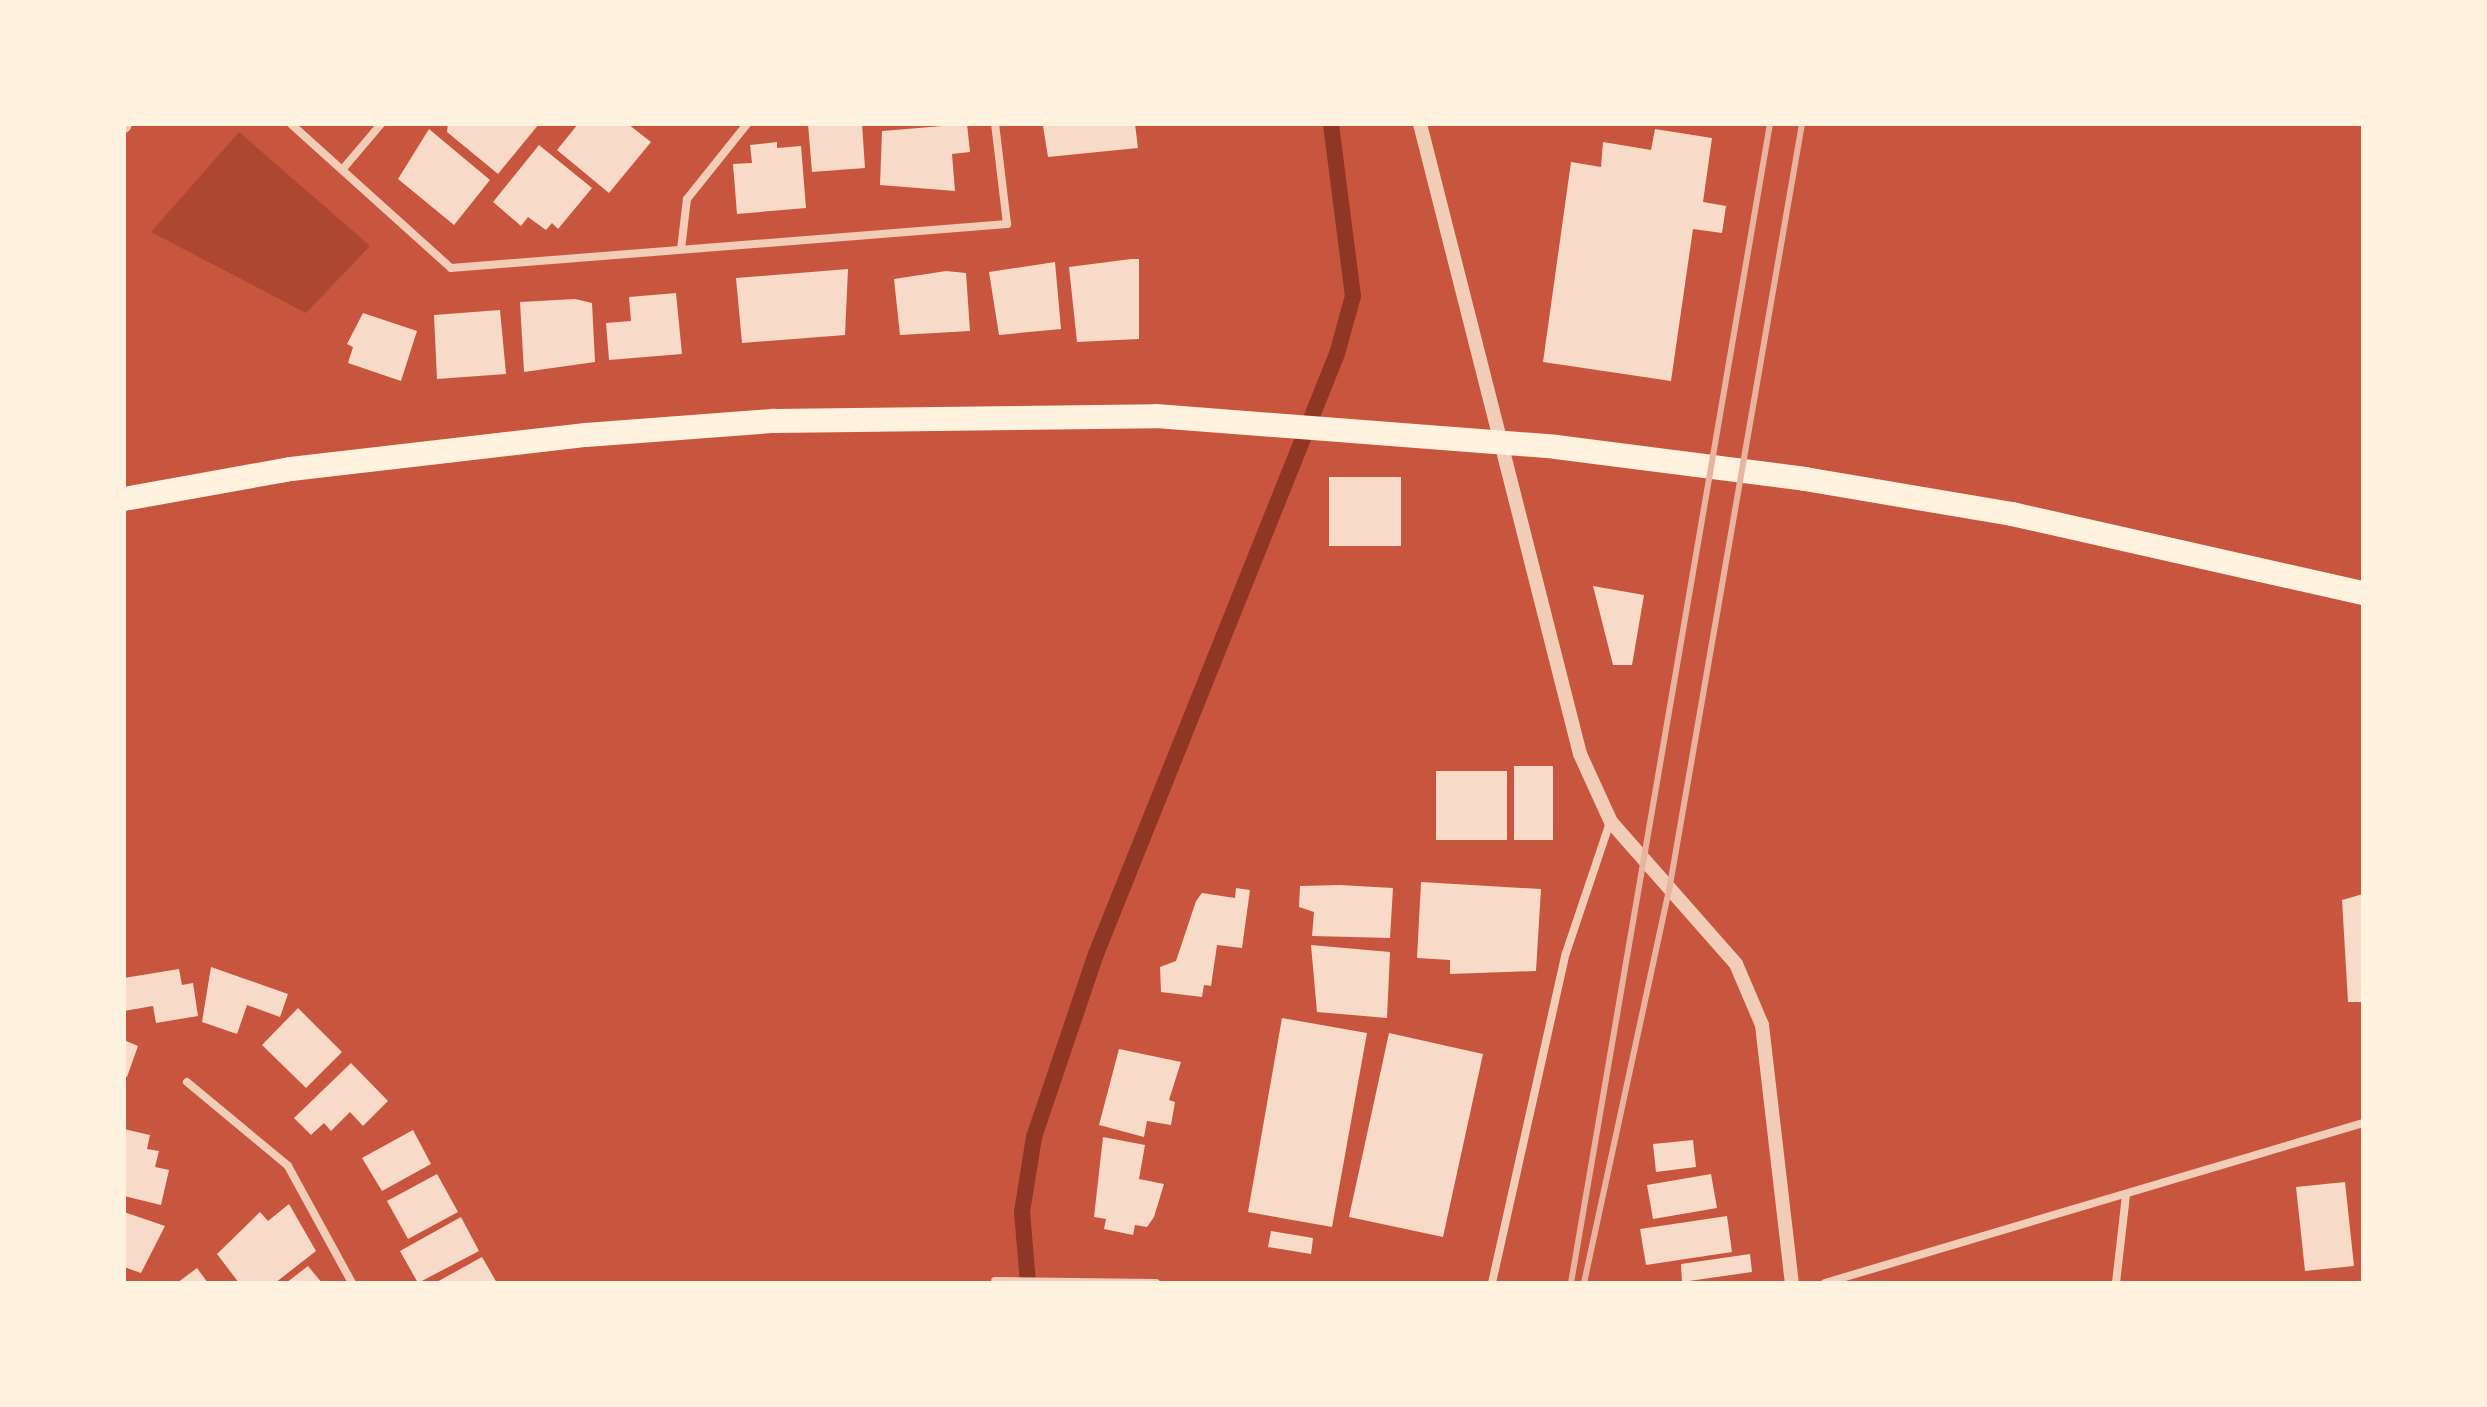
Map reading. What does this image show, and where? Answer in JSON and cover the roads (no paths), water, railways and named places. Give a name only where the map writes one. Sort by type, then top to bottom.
[{"type":"highway","points":[[124,499],[291,469],[586,435],[790,420],[1156,416],[1541,445],[1805,479],[2012,514],[2363,593]]},
{"type":"street","points":[[291,124],[451,268],[1007,224],[995,124]]},
{"type":"street","points":[[342,170],[381,124]]},
{"type":"street","points":[[681,249],[687,199],[747,124]]},
{"type":"street","points":[[1420,124],[1557,680],[1611,822],[1736,964],[1762,1025],[1792,1283]]},
{"type":"street","points":[[1492,1283],[1566,953],[1611,822]]},
{"type":"street","points":[[187,1082],[288,1166],[352,1283]]},
{"type":"street","points":[[1825,1283],[2363,1123]]},
{"type":"street","points":[[2116,1283],[2126,1195]]},
{"type":"street","points":[[995,1281],[1156,1283]]},
{"type":"waterway","points":[[1028,1283],[1022,1212],[1034,1137],[1096,954],[1337,354],[1353,296],[1331,124]]},
{"type":"railway","points":[[1571,1283],[1770,124]]},
{"type":"railway","points":[[1584,1283],[1670,885],[1802,124]]}]
